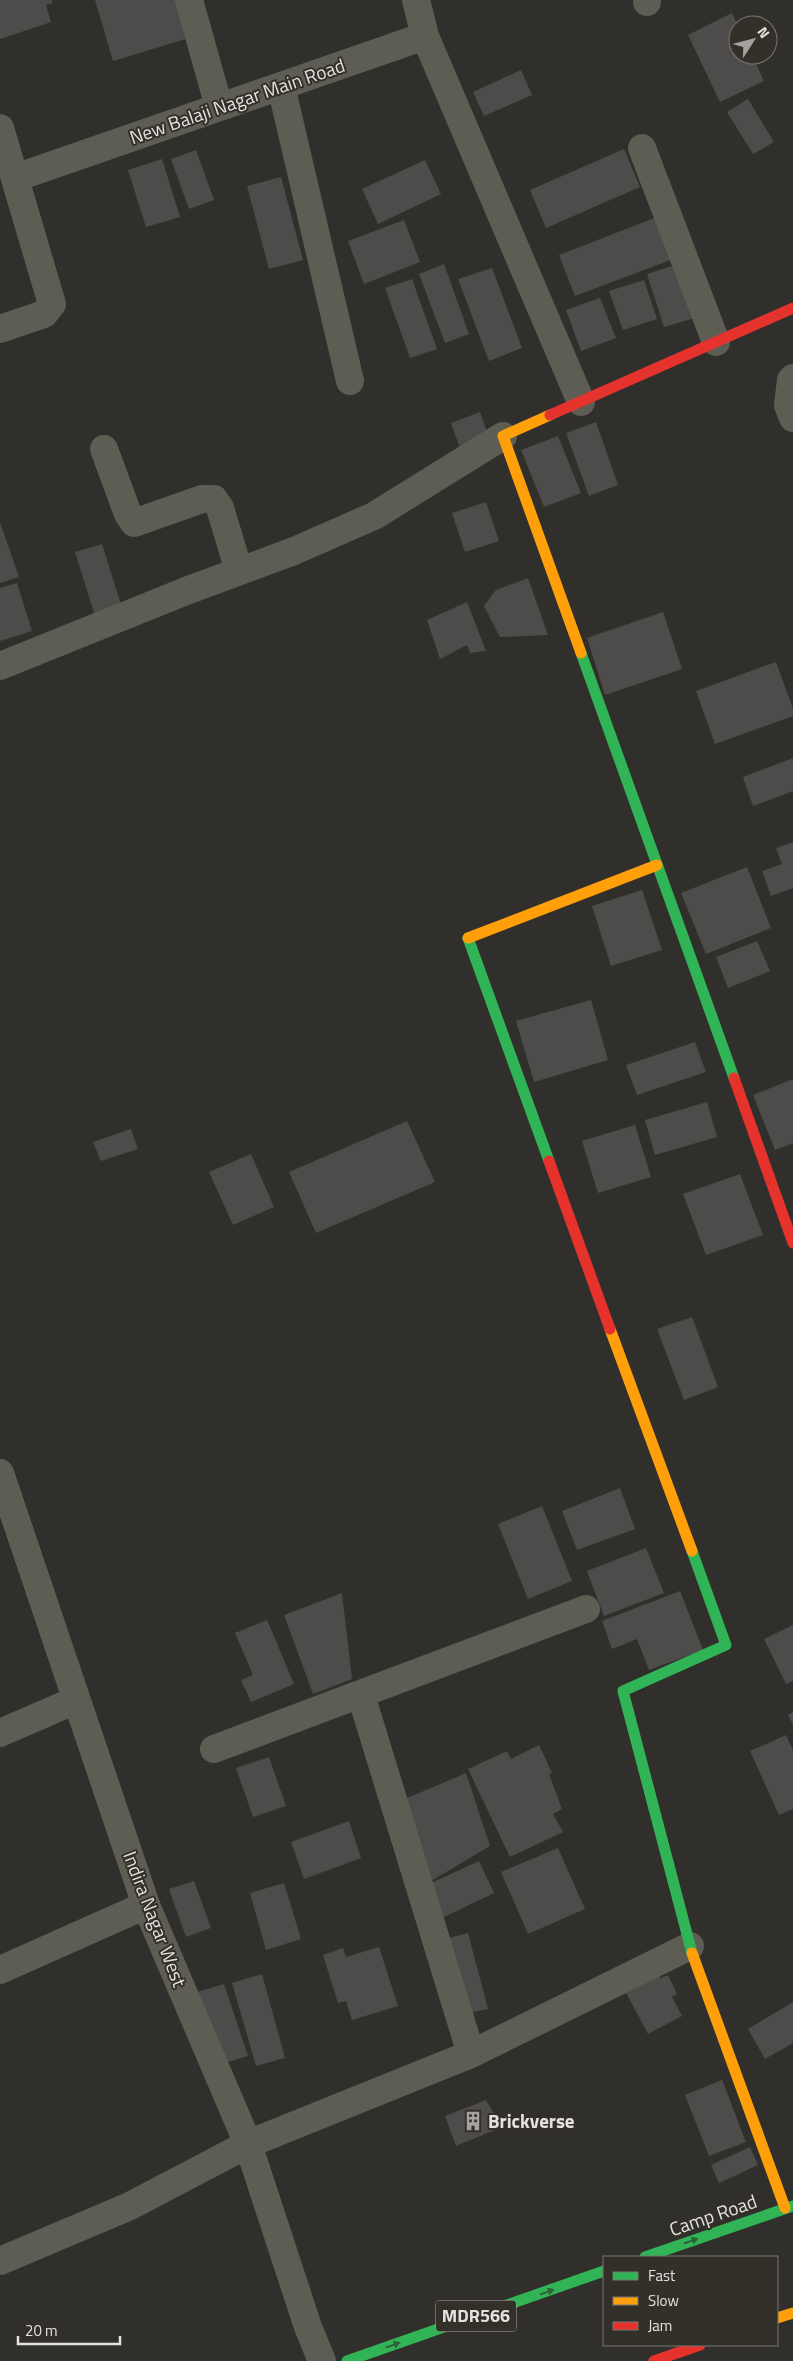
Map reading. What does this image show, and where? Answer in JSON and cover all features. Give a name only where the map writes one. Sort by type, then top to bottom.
[{"type":"street","points":[[189,0],[219,107]]},
{"type":"street","points":[[416,0],[425,36],[581,402]]},
{"type":"street","name":"New Balaji Nagar Main Road","points":[[15,178],[425,36]]},
{"type":"street","points":[[281,86],[350,381]]},
{"type":"street","points":[[0,128],[52,304],[44,314],[0,329]]},
{"type":"street","points":[[642,148],[716,342]]},
{"type":"street","points":[[0,666],[294,550],[374,516],[503,436],[793,308]]},
{"type":"street","points":[[793,378],[791,380],[788,405],[793,418]]},
{"type":"street","points":[[503,436],[793,1243]]},
{"type":"street","points":[[104,449],[128,514],[134,523],[202,499],[214,499],[220,508],[239,571]]},
{"type":"street","points":[[657,865],[467,937],[726,1645],[623,1691],[690,1946],[789,2207]]},
{"type":"street","name":"Indira Nagar West","points":[[0,1473],[146,1905],[248,2144],[308,2327],[322,2361]]},
{"type":"street","points":[[214,1749],[360,1696],[586,1609]]},
{"type":"street","points":[[360,1696],[471,2054]]},
{"type":"street","points":[[0,1733],[76,1700]]},
{"type":"street","points":[[0,1970],[146,1905]]},
{"type":"street","points":[[0,2260],[130,2206],[248,2144],[471,2054],[690,1946]]},
{"type":"street","name":"Camp Road","points":[[648,2256],[789,2207]]},
{"type":"street","name":"MDR566","points":[[347,2361],[603,2272]]},
{"type":"street","points":[[778,2318],[793,2312]]},
{"type":"street","points":[[654,2361],[697,2346]]},
{"type":"building","points":[[0,0],[52,0],[53,3],[46,5],[51,22],[0,39]]},
{"type":"building","points":[[95,0],[178,0],[189,38],[113,61]]},
{"type":"building","points":[[728,15],[728,65],[757,65],[764,81],[720,102],[688,35]]},
{"type":"building","points":[[521,70],[532,95],[484,116],[473,92]]},
{"type":"building","points":[[748,99],[774,142],[753,154],[727,112]]},
{"type":"building","points":[[624,149],[640,187],[546,228],[530,190]]},
{"type":"building","points":[[196,150],[214,200],[189,209],[171,159]]},
{"type":"building","points":[[162,159],[180,217],[146,227],[128,170]]},
{"type":"building","points":[[425,160],[441,194],[378,224],[362,189]]},
{"type":"building","points":[[281,177],[303,260],[269,269],[247,186]]},
{"type":"building","points":[[657,217],[673,259],[575,296],[559,255]]},
{"type":"building","points":[[404,220],[420,262],[364,284],[348,241]]},
{"type":"building","points":[[682,263],[698,317],[664,327],[647,274]]},
{"type":"building","points":[[444,264],[469,334],[445,343],[419,274]]},
{"type":"building","points":[[492,268],[522,348],[489,361],[458,279]]},
{"type":"building","points":[[412,279],[437,349],[410,358],[385,288]]},
{"type":"building","points":[[644,280],[657,319],[623,330],[609,291]]},
{"type":"building","points":[[600,298],[616,338],[581,351],[566,310]]},
{"type":"building","points":[[480,412],[490,440],[461,451],[451,423]]},
{"type":"building","points":[[596,422],[618,485],[589,496],[566,433]]},
{"type":"building","points":[[558,436],[581,493],[544,507],[521,450]]},
{"type":"building","points":[[486,502],[499,541],[465,552],[452,513]]},
{"type":"building","points":[[0,522],[19,577],[0,583]]},
{"type":"building","points":[[102,544],[123,611],[96,619],[75,552]]},
{"type":"building","points":[[528,578],[548,635],[500,637],[484,606],[496,590]]},
{"type":"building","points":[[17,583],[32,631],[0,641],[0,588]]},
{"type":"building","points":[[467,602],[486,651],[470,653],[467,645],[440,659],[427,620]]},
{"type":"building","points":[[663,612],[682,669],[605,695],[587,638]]},
{"type":"building","points":[[776,662],[793,709],[793,716],[715,744],[696,691]]},
{"type":"building","points":[[793,758],[793,791],[753,806],[743,777]]},
{"type":"building","points":[[793,842],[793,888],[771,896],[762,871],[782,864],[776,848]]},
{"type":"building","points":[[747,867],[771,928],[706,954],[681,893]]},
{"type":"building","points":[[642,890],[662,950],[611,966],[592,906]]},
{"type":"building","points":[[757,941],[770,971],[728,988],[716,957]]},
{"type":"building","points":[[591,1000],[608,1060],[534,1082],[516,1021]]},
{"type":"building","points":[[695,1042],[706,1072],[637,1095],[626,1065]]},
{"type":"building","points":[[793,1079],[793,1143],[775,1150],[753,1095]]},
{"type":"building","points":[[707,1102],[717,1137],[655,1155],[645,1120]]},
{"type":"building","points":[[407,1121],[435,1182],[316,1233],[289,1172]]},
{"type":"building","points":[[635,1125],[651,1177],[598,1193],[582,1141]]},
{"type":"building","points":[[131,1129],[138,1149],[101,1161],[93,1142]]},
{"type":"building","points":[[251,1154],[274,1207],[233,1225],[209,1172]]},
{"type":"building","points":[[740,1174],[763,1235],[706,1255],[683,1194]]},
{"type":"building","points":[[692,1317],[718,1387],[684,1400],[657,1329]]},
{"type":"building","points":[[620,1488],[635,1529],[577,1550],[562,1511]]},
{"type":"building","points":[[542,1506],[572,1581],[528,1599],[498,1524]]},
{"type":"building","points":[[646,1548],[664,1593],[604,1616],[587,1571]]},
{"type":"building","points":[[680,1591],[703,1650],[649,1670],[637,1639],[612,1649],[602,1621]]},
{"type":"building","points":[[342,1593],[352,1679],[313,1694],[284,1615]]},
{"type":"building","points":[[267,1620],[294,1684],[251,1702],[241,1680],[253,1675],[235,1633]]},
{"type":"building","points":[[793,1625],[793,1681],[786,1684],[764,1639]]},
{"type":"building","points":[[793,1712],[793,1725],[788,1715]]},
{"type":"building","points":[[786,1735],[793,1750],[793,1809],[779,1815],[750,1751]]},
{"type":"building","points":[[539,1745],[552,1773],[549,1774],[562,1809],[553,1814],[563,1832],[510,1857],[468,1769],[507,1751],[511,1759]]},
{"type":"building","points":[[269,1757],[286,1806],[253,1817],[236,1768]]},
{"type":"building","points":[[466,1773],[490,1846],[431,1881],[405,1799]]},
{"type":"building","points":[[349,1821],[361,1858],[304,1879],[291,1842]]},
{"type":"building","points":[[558,1848],[585,1909],[528,1934],[501,1872]]},
{"type":"building","points":[[479,1861],[494,1893],[442,1918],[427,1885]]},
{"type":"building","points":[[194,1881],[211,1928],[186,1937],[169,1889]]},
{"type":"building","points":[[284,1883],[301,1939],[266,1950],[250,1893]]},
{"type":"building","points":[[468,1933],[488,2009],[464,2014],[445,1939]]},
{"type":"building","points":[[379,1947],[398,2006],[352,2020],[346,2001],[338,2003],[323,1955],[343,1948],[346,1957]]},
{"type":"building","points":[[655,1969],[661,1978],[668,1975],[677,1994],[672,1997],[682,2016],[648,2034],[623,1987]]},
{"type":"building","points":[[262,1974],[285,2058],[256,2066],[232,1983]]},
{"type":"building","points":[[224,1984],[248,2056],[221,2064],[197,1992]]},
{"type":"building","points":[[793,2002],[793,2043],[765,2059],[748,2029]]},
{"type":"building","points":[[722,2080],[746,2142],[709,2156],[685,2095]]},
{"type":"building","name":"Brickverse","points":[[486,2100],[502,2127],[456,2146],[445,2116]]},
{"type":"building","points":[[750,2147],[758,2165],[719,2183],[711,2165]]},
{"type":"traffic: fast","points":[[581,653],[734,1078]]},
{"type":"traffic: fast","points":[[468,938],[549,1161]]},
{"type":"traffic: fast","points":[[692,1551],[726,1645],[623,1691],[692,1953]]},
{"type":"traffic: fast","points":[[648,2256],[793,2206]]},
{"type":"traffic: fast","points":[[347,2361],[603,2271]]},
{"type":"traffic: slow","points":[[550,415],[503,436],[581,653]]},
{"type":"traffic: slow","points":[[468,938],[657,865]]},
{"type":"traffic: slow","points":[[610,1329],[692,1551]]},
{"type":"traffic: slow","points":[[692,1953],[785,2208]]},
{"type":"traffic: slow","points":[[778,2318],[793,2313]]},
{"type":"traffic: jam","points":[[550,415],[793,308]]},
{"type":"traffic: jam","points":[[734,1078],[793,1243]]},
{"type":"traffic: jam","points":[[549,1161],[610,1329]]},
{"type":"traffic: jam","points":[[654,2361],[697,2346]]},
{"type":"place","name":"Brickverse","points":[[473,2121]]}]
